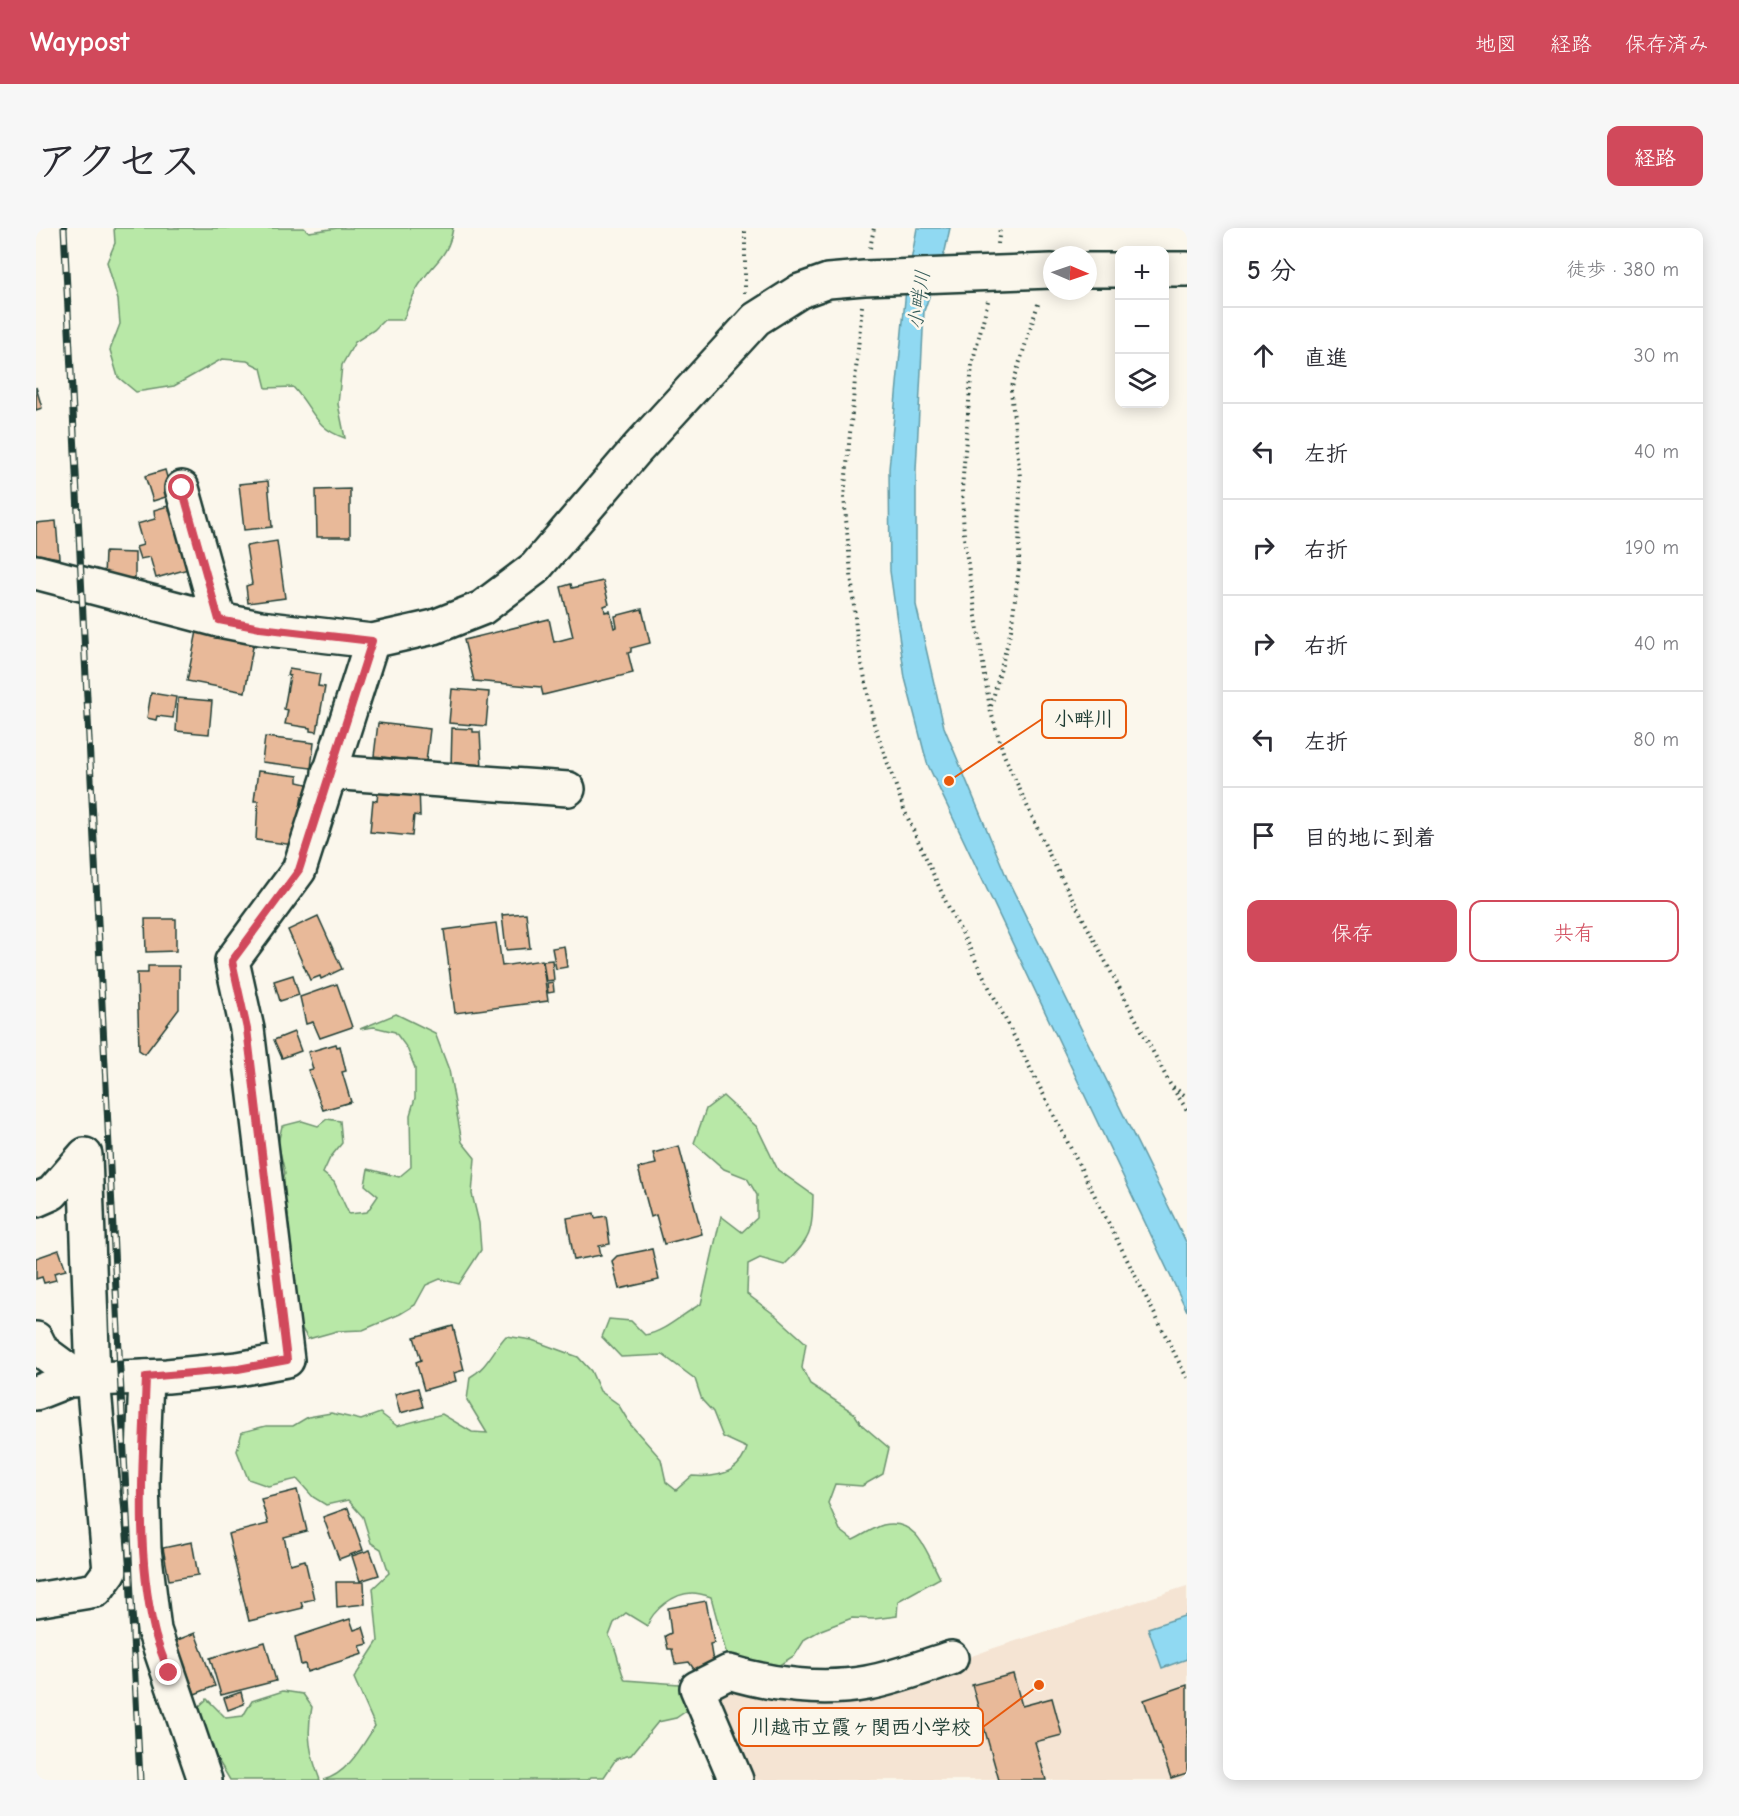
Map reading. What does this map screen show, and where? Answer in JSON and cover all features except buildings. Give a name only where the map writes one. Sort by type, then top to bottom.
[{"type":"street","points":[[1169,269],[1187,269]]},
{"type":"street","points":[[1097,270],[1115,270]]},
{"type":"street","points":[[36,572],[219,620],[260,628],[372,641],[434,627],[482,608],[536,568],[636,450],[756,319],[800,291],[828,281],[864,278],[1043,271]]},
{"type":"street","points":[[182,488],[219,620]]},
{"type":"street","points":[[36,1393],[69,1380],[146,1377],[238,1369],[287,1360],[247,1029],[232,961],[299,870],[372,641]]},
{"type":"street","points":[[329,772],[568,789]]},
{"type":"street","points":[[36,1200],[52,1192],[85,1155],[87,1379],[110,1571],[96,1590],[36,1600]]},
{"type":"street","points":[[36,1339],[42,1351],[87,1379]]},
{"type":"street","points":[[146,1377],[142,1482],[144,1549],[154,1629],[205,1780]]},
{"type":"street","points":[[736,1780],[697,1688],[729,1672],[748,1678],[821,1687],[865,1684],[951,1658]]},
{"type":"path","points":[[745,228],[743,284],[756,319]]},
{"type":"path","points":[[874,228],[864,278],[844,498],[857,639],[874,724],[905,812],[946,902],[1187,1378]]},
{"type":"path","points":[[1000,228],[995,272],[972,364],[962,489],[964,538],[990,709],[1004,754],[1050,856],[1170,1084],[1187,1110]]},
{"type":"path","points":[[990,709],[1011,630],[1019,568],[1020,477],[1011,390],[1043,292]]},
{"type":"path","points":[[1170,1084],[1187,1097]]},
{"type":"shaded area","points":[[1187,1586],[1187,1780],[742,1780],[707,1693],[733,1681],[875,1691],[994,1648]]},
{"type":"green space","points":[[114,228],[304,228],[309,232],[338,228],[453,228],[445,252],[419,285],[403,320],[384,320],[374,330],[355,342],[342,365],[338,404],[345,438],[320,423],[293,387],[266,388],[261,368],[247,361],[222,359],[174,386],[136,392],[118,377],[110,350],[120,324],[118,300],[107,262],[115,243]]},
{"type":"green space","points":[[396,1014],[435,1033],[449,1070],[462,1142],[475,1158],[472,1194],[479,1223],[481,1250],[459,1284],[440,1279],[426,1285],[415,1305],[400,1314],[363,1330],[337,1331],[308,1339],[298,1322],[287,1237],[288,1212],[280,1191],[285,1173],[278,1143],[282,1126],[302,1121],[318,1126],[327,1119],[340,1121],[342,1143],[330,1158],[323,1173],[334,1182],[349,1214],[367,1212],[378,1196],[365,1185],[368,1169],[399,1177],[411,1167],[410,1115],[415,1098],[415,1068],[407,1048],[395,1032],[374,1027],[360,1029]]},
{"type":"green space","points":[[723,1096],[757,1127],[778,1170],[813,1195],[811,1227],[805,1241],[784,1265],[760,1258],[748,1264],[747,1294],[806,1343],[802,1368],[810,1384],[854,1413],[861,1424],[889,1448],[883,1474],[862,1486],[835,1484],[828,1503],[840,1530],[853,1540],[883,1525],[895,1524],[905,1527],[920,1540],[940,1578],[898,1601],[897,1616],[874,1619],[852,1618],[821,1630],[805,1639],[795,1655],[778,1666],[753,1666],[728,1660],[711,1597],[692,1593],[671,1599],[654,1614],[647,1626],[626,1613],[614,1623],[609,1636],[625,1680],[679,1684],[687,1692],[692,1707],[676,1718],[658,1722],[631,1755],[616,1759],[604,1777],[591,1777],[588,1780],[323,1780],[332,1777],[347,1766],[375,1726],[354,1678],[378,1641],[373,1588],[389,1573],[381,1549],[371,1543],[363,1517],[348,1500],[326,1505],[313,1497],[297,1479],[268,1486],[248,1479],[237,1451],[242,1432],[266,1426],[293,1426],[308,1417],[331,1413],[361,1420],[380,1413],[397,1426],[442,1414],[472,1432],[487,1433],[467,1400],[470,1377],[485,1364],[506,1336],[532,1340],[578,1357],[591,1371],[600,1391],[618,1404],[630,1424],[661,1459],[666,1482],[676,1490],[692,1476],[718,1475],[733,1469],[744,1457],[747,1448],[723,1437],[713,1412],[702,1400],[695,1379],[663,1355],[621,1357],[602,1337],[609,1319],[631,1321],[645,1335],[666,1327],[701,1304],[721,1216],[742,1232],[757,1218],[757,1195],[747,1178],[724,1169],[694,1143],[706,1109]]},
{"type":"green space","points":[[283,1691],[303,1694],[312,1707],[309,1727],[310,1744],[320,1780],[230,1780],[203,1735],[194,1711],[207,1699],[226,1718],[243,1716],[252,1701]]},
{"type":"water","points":[[917,228],[950,228],[945,251],[924,311],[916,470],[916,605],[944,727],[1007,878],[1187,1244],[1187,1311],[927,763],[905,678],[890,571],[889,469],[906,289]]},
{"type":"water","points":[[1187,1615],[1187,1659],[1162,1668],[1148,1628]]},
{"type":"railway","points":[[64,228],[140,1780]]},
{"type":"place","name":"小畔川","points":[[949,781]]},
{"type":"place","name":"川越市立霞ヶ関西小学校","points":[[1039,1685]]},
{"type":"route","points":[[169,1673],[154,1629],[144,1549],[142,1482],[146,1377],[238,1369],[287,1360],[254,1105],[247,1029],[232,961],[299,870],[372,641],[260,628],[219,620],[182,488]]}]
